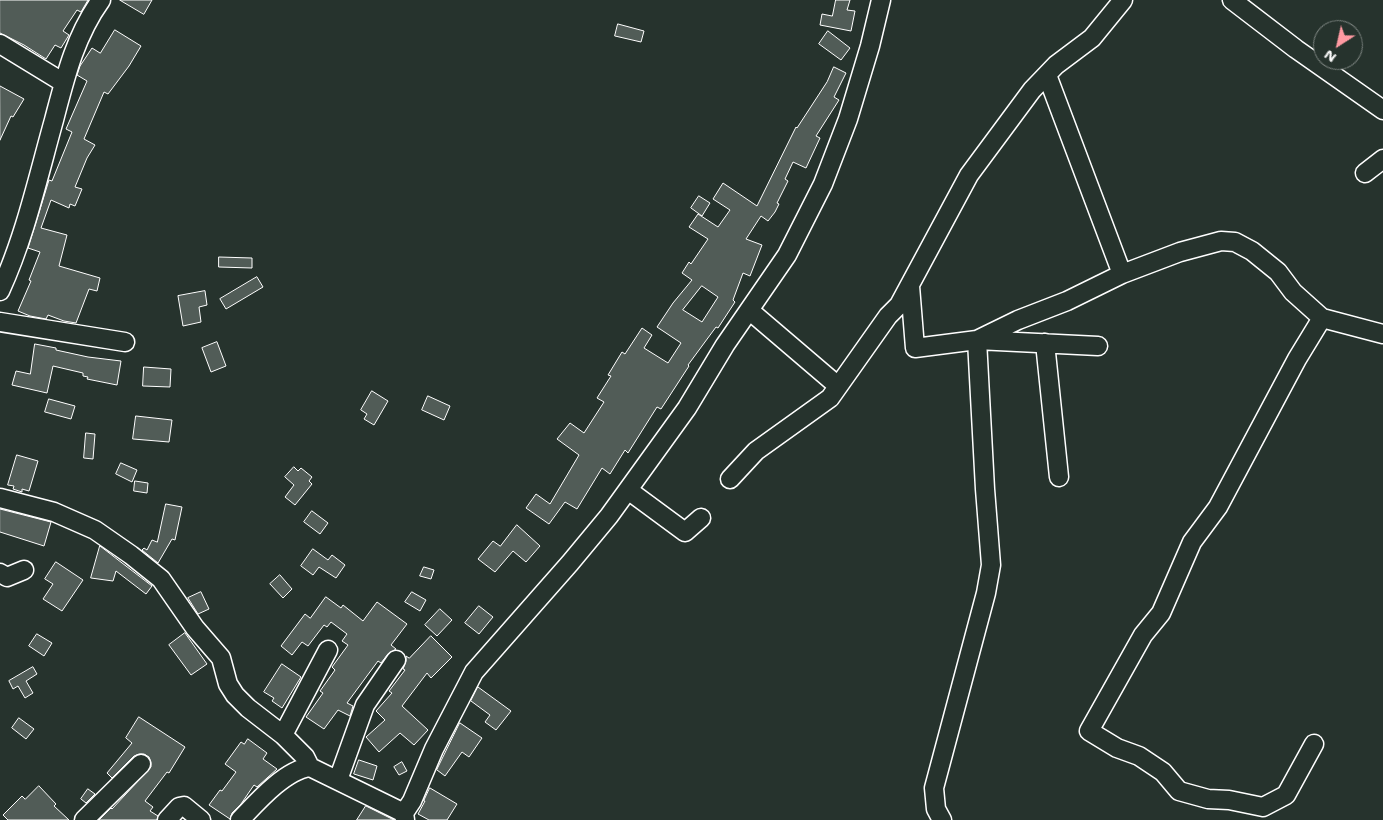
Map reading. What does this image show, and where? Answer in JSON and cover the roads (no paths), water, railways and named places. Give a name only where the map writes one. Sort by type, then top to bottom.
[{"type":"street","points":[[0,291],[18,249],[64,83],[79,38],[101,0]]},
{"type":"street","points":[[240,820],[264,795],[288,776],[303,768],[310,767],[404,816],[434,749],[474,672],[609,516],[686,408],[787,255],[823,184],[848,119],[870,46],[881,0]]},
{"type":"street","points":[[730,479],[756,451],[830,398],[888,316],[899,305],[969,175],[1032,90],[1056,65],[1092,38],[1123,0]]},
{"type":"street","points":[[1232,0],[1296,49],[1383,110]]},
{"type":"street","points":[[0,44],[64,83]]},
{"type":"street","points":[[1047,75],[1122,274]]},
{"type":"street","points":[[1365,174],[1383,160]]},
{"type":"street","points":[[977,340],[1018,320],[1067,301],[1122,274],[1180,252],[1221,240],[1235,242],[1252,251],[1278,272],[1293,292],[1322,318],[1383,334]]},
{"type":"street","points":[[910,285],[915,348],[977,340],[1098,346]]},
{"type":"street","points":[[749,310],[838,386]]},
{"type":"street","points":[[1314,744],[1286,795],[1263,807],[1229,800],[1208,799],[1179,791],[1163,772],[1139,756],[1117,748],[1089,730],[1143,635],[1161,613],[1192,542],[1218,507],[1298,358],[1322,318]]},
{"type":"street","points":[[0,322],[125,342]]},
{"type":"street","points":[[942,820],[936,809],[934,788],[983,603],[991,565],[977,340]]},
{"type":"street","points":[[1045,343],[1058,477]]},
{"type":"street","points":[[628,490],[685,532],[701,518]]},
{"type":"street","points":[[0,498],[54,512],[95,530],[161,579],[195,628],[221,658],[228,684],[235,695],[248,708],[283,735],[305,757],[310,767]]},
{"type":"street","points":[[0,573],[7,577],[24,570]]},
{"type":"street","points":[[283,735],[328,650]]},
{"type":"street","points":[[338,780],[365,705],[396,660]]},
{"type":"street","points":[[84,820],[141,764]]},
{"type":"street","points":[[167,820],[179,807],[184,806],[201,820]]}]
